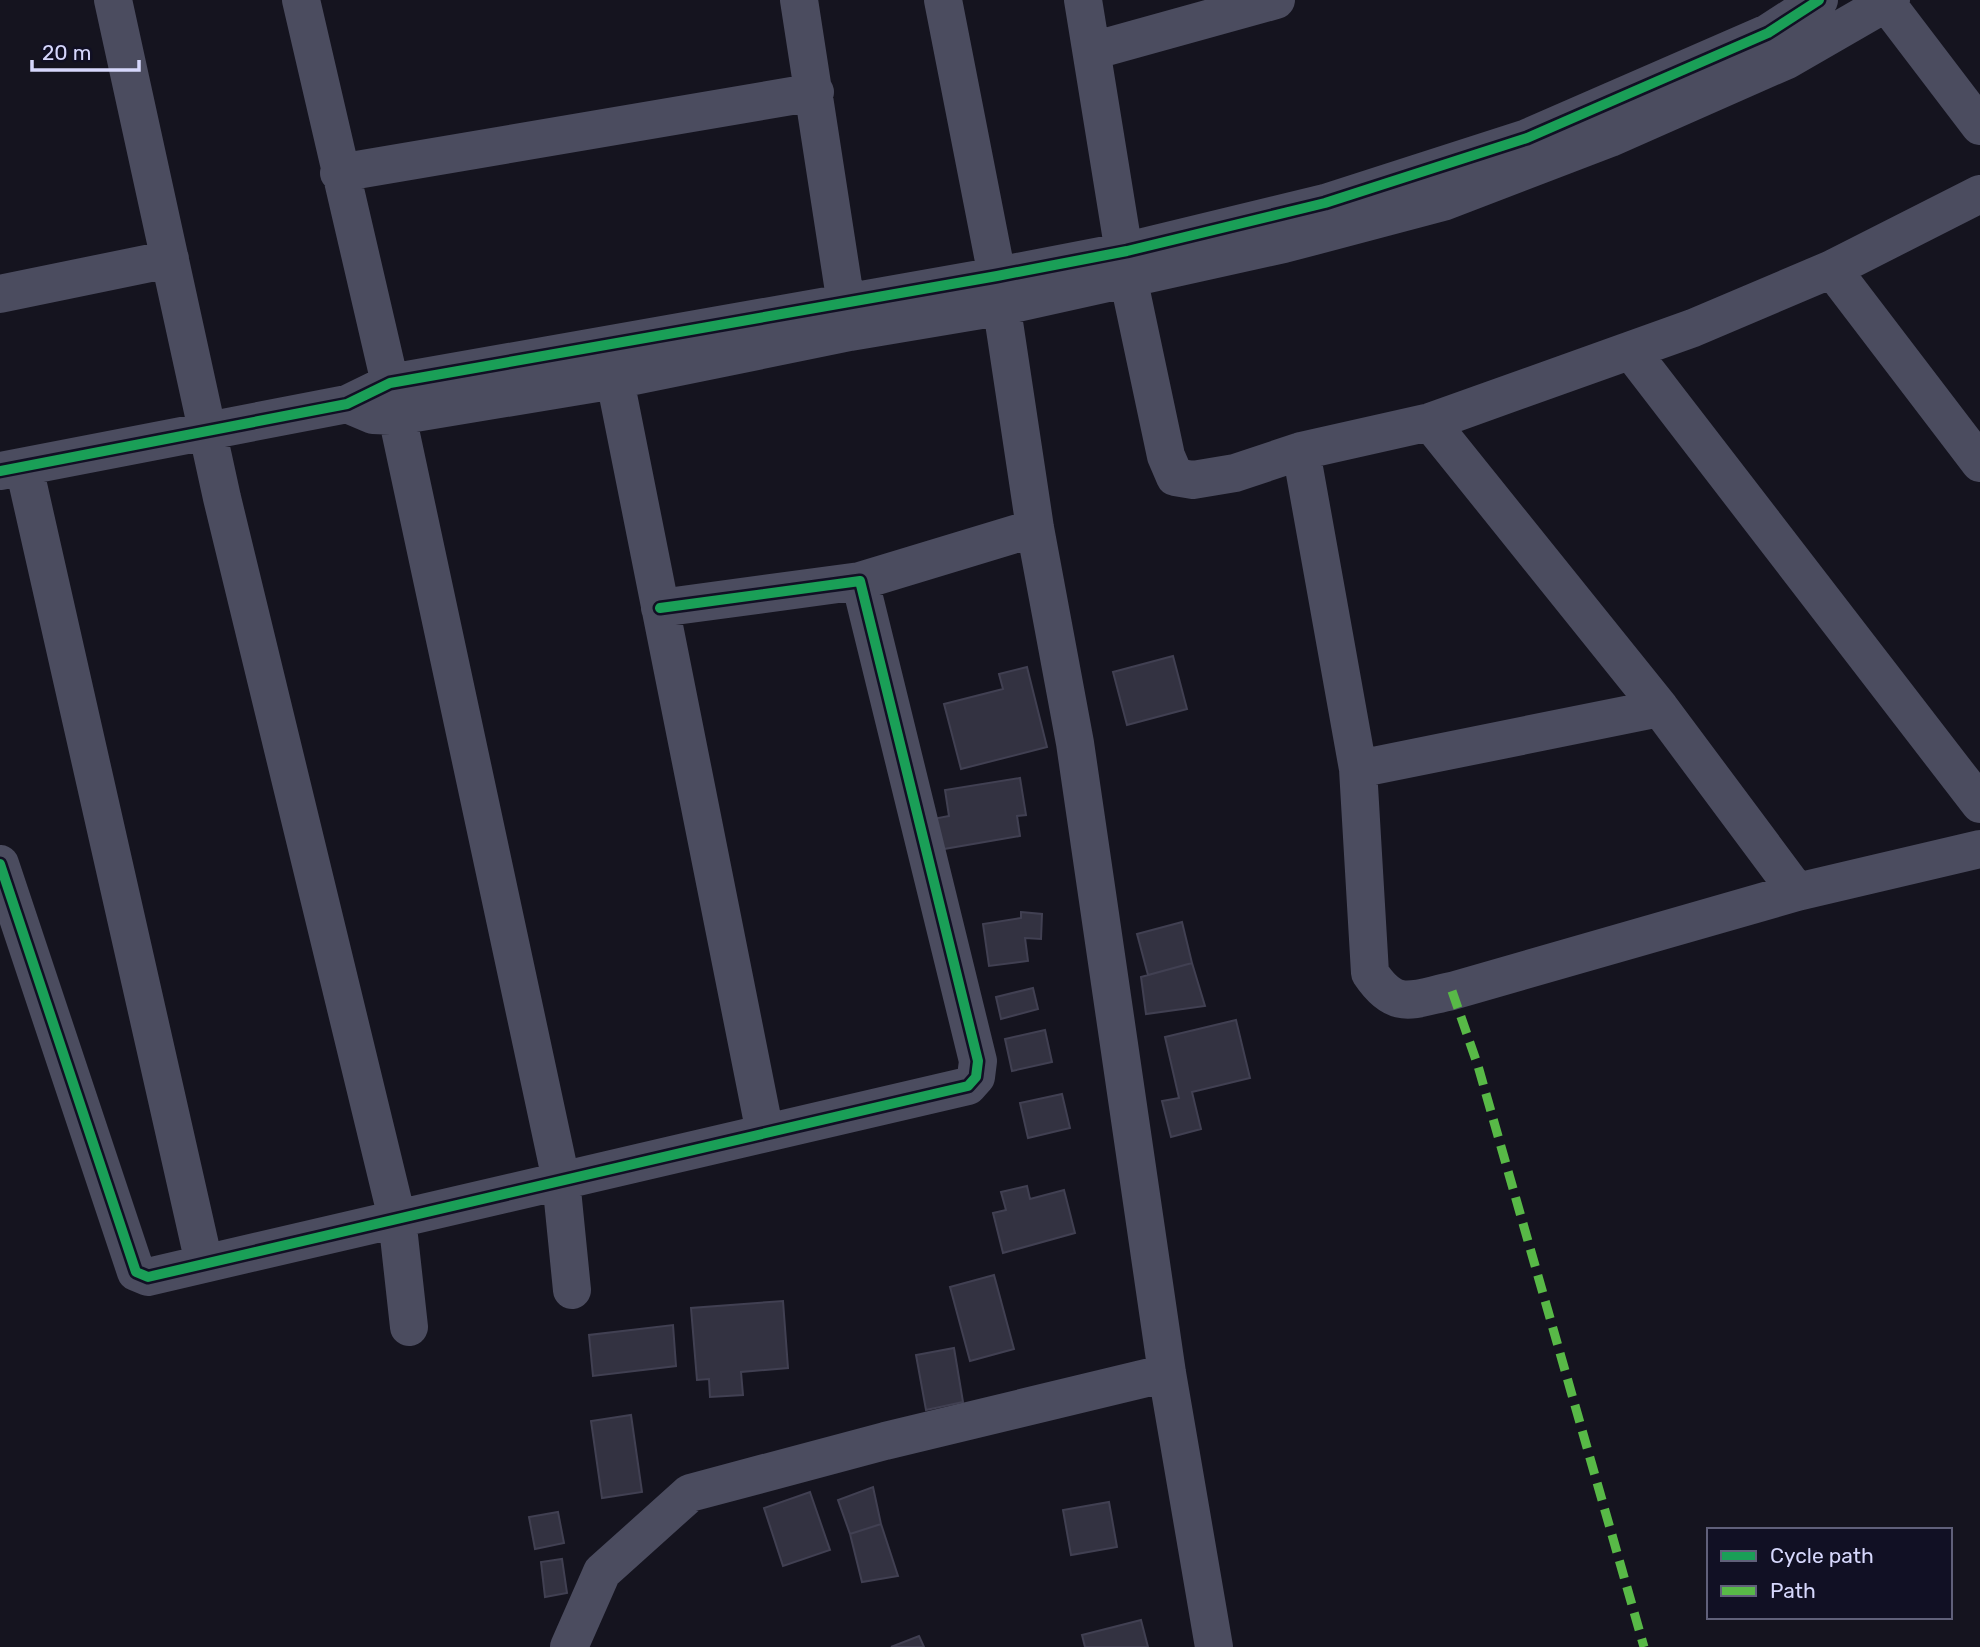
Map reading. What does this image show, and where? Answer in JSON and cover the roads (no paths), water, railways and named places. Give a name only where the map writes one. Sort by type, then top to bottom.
[{"type":"street","points":[[113,0],[222,498],[397,1218],[409,1327]]},
{"type":"street","points":[[301,0],[393,400],[561,1180],[572,1290]]},
{"type":"street","points":[[799,0],[849,318]]},
{"type":"street","points":[[943,0],[998,292],[1035,528],[1074,743],[1167,1373],[1214,1647]]},
{"type":"street","points":[[1083,0],[1127,264],[1166,456],[1175,477],[1193,480],[1235,473],[1301,451],[1430,422],[1630,351],[1832,269],[1980,194]]},
{"type":"street","points":[[1092,51],[1276,0]]},
{"type":"street","points":[[393,400],[998,292],[1127,264],[1527,138],[1768,33],[1819,0]]},
{"type":"street","points":[[1127,264],[1284,244],[1443,202],[1610,138],[1787,60],[1887,1],[1980,126]]},
{"type":"street","points":[[339,173],[815,92]]},
{"type":"street","points":[[0,294],[170,259]]},
{"type":"street","points":[[1832,269],[1980,463]]},
{"type":"street","points":[[204,1263],[12,469],[347,404],[615,380],[849,318]]},
{"type":"street","points":[[1630,351],[1980,804]]},
{"type":"street","points":[[615,380],[765,1133]]},
{"type":"street","points":[[1430,422],[1660,708],[1797,892]]},
{"type":"street","points":[[1301,451],[1358,769],[1370,973],[1383,992],[1401,1001],[1452,991],[1797,892],[1980,849]]},
{"type":"street","points":[[660,608],[860,581],[1035,528]]},
{"type":"street","points":[[0,864],[136,1272],[148,1277],[968,1086],[976,1077],[978,1061],[860,581]]},
{"type":"street","points":[[1358,769],[1660,708]]},
{"type":"street","points":[[569,1647],[602,1572],[690,1493],[1167,1373]]}]
